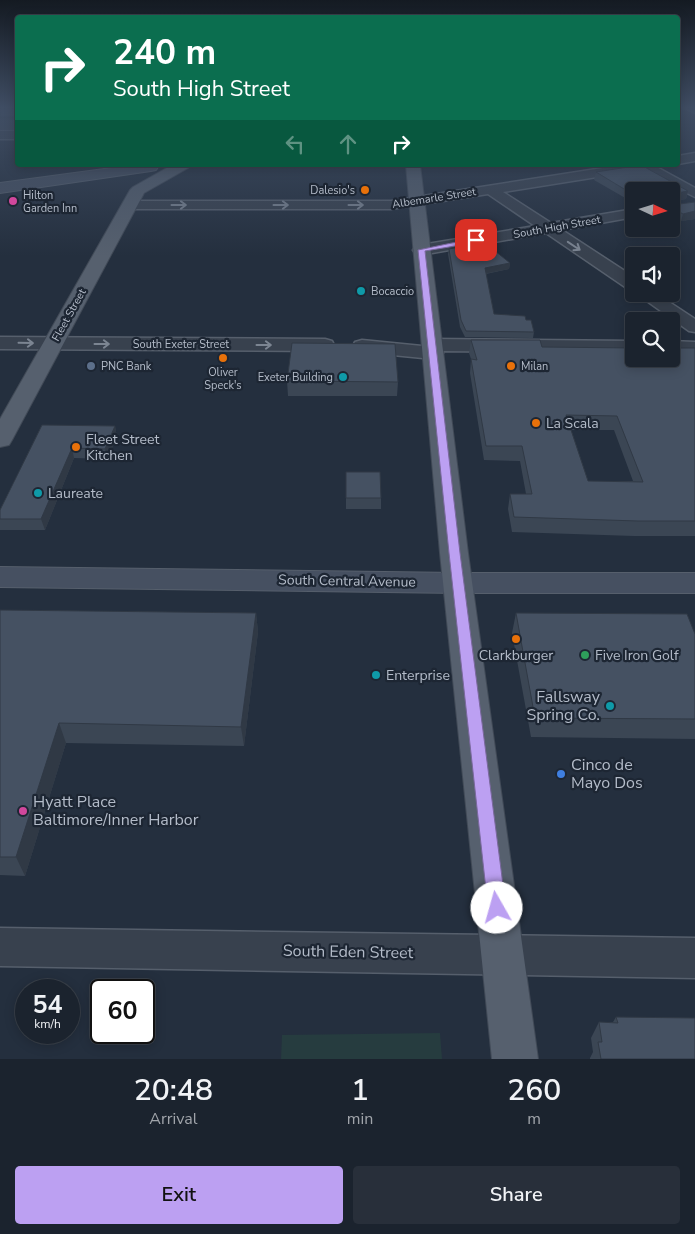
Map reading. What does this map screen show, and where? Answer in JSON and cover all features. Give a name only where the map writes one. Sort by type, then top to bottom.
[{"type":"main road","points":[[0,177],[73,167]]},
{"type":"main road","points":[[0,188],[150,167]]},
{"type":"main road","name":"Fleet Street","points":[[0,440],[134,198],[137,180],[143,173],[155,167]]},
{"type":"main road","points":[[134,198],[180,167]]},
{"type":"main road","points":[[412,167],[458,583],[515,1059]]},
{"type":"main road","name":"South Central Avenue","points":[[0,577],[458,583],[695,583]]},
{"type":"street","points":[[680,160],[695,158]]},
{"type":"street","name":"Albemarle Street","points":[[134,198],[391,205],[629,167]]},
{"type":"street","points":[[645,167],[692,200]]},
{"type":"street","points":[[490,189],[625,280]]},
{"type":"street","name":"South High Street","points":[[421,250],[625,215]]},
{"type":"street","points":[[658,302],[695,327]]},
{"type":"street","name":"South Exeter Street","points":[[0,343],[361,345],[382,349],[432,345],[625,347]]},
{"type":"street","points":[[680,347],[695,348]]},
{"type":"street","name":"South Eden Street","points":[[0,947],[695,958]]},
{"type":"green space","points":[[440,1033],[442,1059],[281,1059],[282,1035]]},
{"type":"building","points":[[628,167],[645,167],[672,182],[625,182],[625,190],[596,172]]},
{"type":"building","points":[[680,187],[688,191],[680,192]]},
{"type":"building","points":[[695,202],[695,211],[683,214],[680,212],[680,204]]},
{"type":"building","points":[[484,242],[510,263],[485,268],[494,314],[525,316],[526,320],[531,320],[534,332],[466,331],[461,320],[449,249]]},
{"type":"building","points":[[471,340],[540,340],[542,347],[625,348],[625,367],[680,367],[680,348],[695,348],[695,521],[514,517],[510,494],[532,494],[522,446],[486,446],[471,359],[477,360]],"holes":[[[566,415],[617,416],[643,482],[588,481]]]},
{"type":"building","name":"Exeter Building","points":[[292,343],[395,344],[398,382],[287,381]]},
{"type":"building","points":[[42,425],[115,426],[105,449],[72,448],[41,519],[0,519],[0,510]]},
{"type":"building","points":[[346,472],[380,472],[381,498],[346,498]]},
{"type":"building","name":"Hyatt Place Baltimore/Inner Harbor","points":[[0,610],[256,613],[241,727],[59,723],[16,857],[0,857]]},
{"type":"building","name":"Fallsway Spring Co.","points":[[516,613],[687,614],[695,634],[695,719],[535,718]]},
{"type":"building","points":[[616,1017],[695,1018],[695,1059],[601,1059],[598,1042],[602,1042],[599,1022],[618,1023]]},
{"type":"place","name":"Dalesio's","points":[[365,190]]},
{"type":"place","name":"Hilton Garden Inn","points":[[13,201]]},
{"type":"place","name":"Bocaccio","points":[[361,291]]},
{"type":"place","name":"Oliver Speck's","points":[[223,358]]},
{"type":"place","name":"PNC Bank","points":[[91,366]]},
{"type":"place","name":"Milan","points":[[511,366]]},
{"type":"place","name":"Exeter Building","points":[[343,377]]},
{"type":"place","name":"La Scala","points":[[536,423]]},
{"type":"place","name":"Fleet Street Kitchen","points":[[76,447]]},
{"type":"place","name":"Laureate","points":[[38,493]]},
{"type":"place","name":"Clarkburger","points":[[516,639]]},
{"type":"place","name":"Five Iron Golf","points":[[585,655]]},
{"type":"place","name":"Enterprise","points":[[376,675]]},
{"type":"place","name":"Fallsway Spring Co.","points":[[610,706]]},
{"type":"place","name":"Cinco de Mayo Dos","points":[[561,774]]},
{"type":"place","name":"Hyatt Place Baltimore/Inner Harbor","points":[[23,811]]},
{"type":"route","points":[[476,240],[421,250],[454,553],[497,908]]}]
